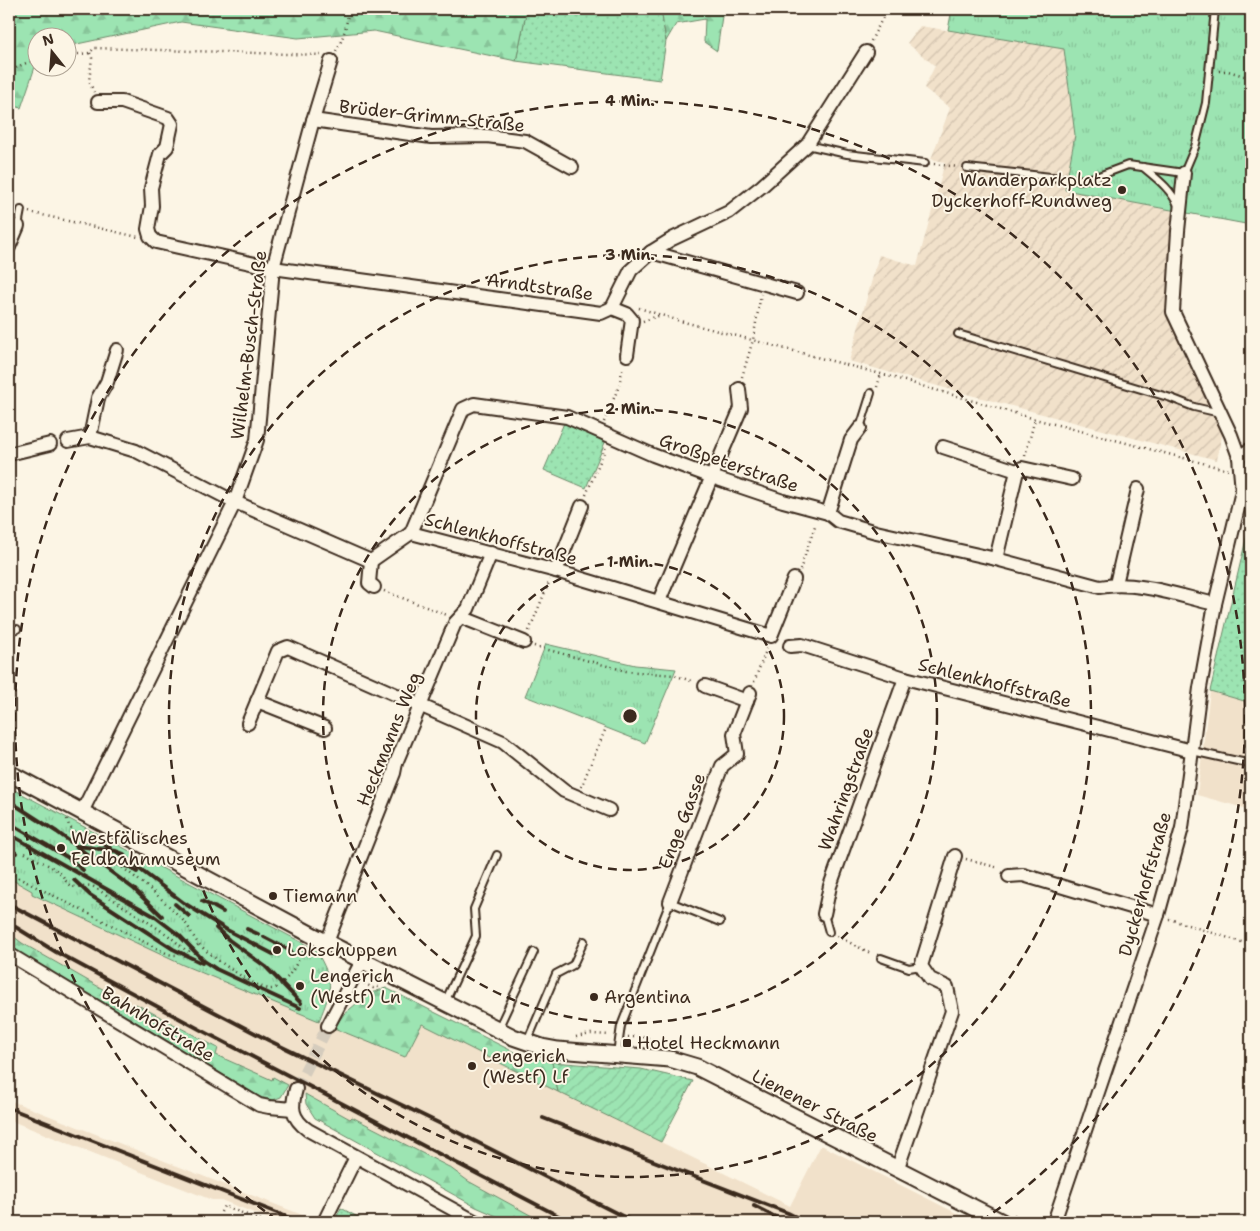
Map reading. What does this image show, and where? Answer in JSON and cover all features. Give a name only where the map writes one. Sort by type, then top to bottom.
[{"type":"street","name":"Arndtstraße","points":[[150,236],[156,242],[273,268],[601,313],[613,304],[631,270],[651,252],[672,239],[729,212],[762,186],[807,145],[866,52]]},
{"type":"street","name":"Wilhelm-Busch-Straße","points":[[75,813],[235,502],[257,440],[273,268],[313,120],[332,58]]},
{"type":"street","points":[[98,102],[122,102],[168,118],[172,124],[167,147],[160,154],[151,188],[152,206],[148,229],[150,236]]},
{"type":"street","name":"Brüder-Grimm-Straße","points":[[313,120],[431,136],[487,136],[525,141],[572,167]]},
{"type":"street","name":"Dyckerhoffstraße","points":[[1054,1222],[1158,916],[1182,828],[1200,688],[1215,604],[1242,491],[1239,457],[1221,413],[1173,312],[1184,173]]},
{"type":"street","points":[[9,247],[18,226]]},
{"type":"street","points":[[651,252],[797,293]]},
{"type":"street","points":[[613,304],[632,320],[627,355]]},
{"type":"street","points":[[90,437],[98,398],[107,382],[117,350]]},
{"type":"street","points":[[659,601],[741,408],[739,389]]},
{"type":"street","name":"Großpeterstraße","points":[[411,533],[463,409],[474,404],[568,417],[653,455],[712,477],[824,512],[838,521],[876,532],[996,559],[1100,586],[1116,584],[1134,586],[1215,604]]},
{"type":"street","points":[[824,512],[851,440],[860,428]]},
{"type":"street","points":[[68,441],[90,437],[136,451],[235,502],[371,561],[369,583],[374,587]]},
{"type":"street","points":[[9,454],[50,444]]},
{"type":"street","points":[[943,447],[1019,469],[1072,479]]},
{"type":"street","points":[[1239,457],[1251,449]]},
{"type":"street","points":[[996,559],[1019,469]]},
{"type":"street","points":[[1116,584],[1138,489]]},
{"type":"street","points":[[556,570],[582,506]]},
{"type":"street","name":"Schlenkhoffstraße","points":[[371,561],[411,533],[556,570],[771,636]]},
{"type":"street","name":"Heckmanns Weg","points":[[327,942],[396,763],[455,623],[468,609],[491,553]]},
{"type":"street","points":[[771,636],[794,579]]},
{"type":"street","points":[[461,617],[524,642]]},
{"type":"street","name":"Schlenkhoffstraße","points":[[790,646],[802,645],[905,678],[1192,751]]},
{"type":"street","points":[[248,723],[278,651],[288,647],[503,742],[564,791],[609,810]]},
{"type":"street","name":"Wahringstraße","points":[[824,914],[830,886],[905,678]]},
{"type":"street","points":[[705,686],[749,697]]},
{"type":"street","name":"Enge Gasse","points":[[670,902],[722,766],[737,754],[734,734],[749,697]]},
{"type":"street","points":[[258,701],[326,728]]},
{"type":"street","name":"Lienener Straße","points":[[9,773],[75,813],[526,1043],[558,1050],[670,1059],[697,1067],[1002,1222]]},
{"type":"street","points":[[897,1170],[952,1011],[947,987],[930,978],[921,966],[955,856]]},
{"type":"street","points":[[1009,876],[1023,875],[1158,916]]},
{"type":"street","name":"Bahnhofstraße","points":[[9,954],[259,1105],[269,1108],[293,1109]]},
{"type":"street","points":[[328,1026],[362,960]]},
{"type":"street","points":[[296,1089],[293,1109],[298,1123],[356,1157],[476,1222]]},
{"type":"street","points":[[324,1222],[356,1157]]},
{"type":"lane","name":"Dyckerhoffstraße","points":[[1184,173],[1195,147],[1204,112],[1210,71],[1215,9]]},
{"type":"lane","points":[[807,145],[847,154],[925,163]]},
{"type":"lane","points":[[967,168],[1079,180],[1096,177],[1128,165],[1184,173]]},
{"type":"lane","points":[[1142,167],[1162,182],[1173,195],[1180,211]]},
{"type":"lane","points":[[18,226],[21,210]]},
{"type":"lane","points":[[1166,299],[1173,312]]},
{"type":"lane","points":[[958,334],[1171,398],[1194,407],[1221,413]]},
{"type":"lane","points":[[860,428],[871,393]]},
{"type":"lane","points":[[9,631],[17,629]]},
{"type":"lane","points":[[1192,751],[1251,764]]},
{"type":"lane","points":[[444,1002],[476,936],[474,909],[497,855]]},
{"type":"lane","points":[[670,902],[720,922]]},
{"type":"lane","name":"Enge Gasse","points":[[617,1054],[621,1026],[670,902]]},
{"type":"lane","points":[[824,914],[829,932]]},
{"type":"lane","points":[[526,1043],[556,974],[573,965],[584,941]]},
{"type":"lane","points":[[498,1030],[534,952]]},
{"type":"lane","points":[[881,958],[909,968],[921,966]]},
{"type":"path","points":[[78,54],[90,53],[94,48],[111,48],[332,58],[340,45],[348,9]]},
{"type":"path","points":[[866,52],[887,9]]},
{"type":"path","points":[[90,53],[92,58],[89,81],[98,102]]},
{"type":"path","points":[[9,75],[12,70],[28,62]]},
{"type":"path","points":[[1210,71],[1228,71],[1251,78]]},
{"type":"path","points":[[925,163],[967,168]]},
{"type":"path","points":[[21,210],[136,238],[150,236]]},
{"type":"path","points":[[739,389],[753,340],[763,283]]},
{"type":"path","points":[[613,304],[662,315],[881,374],[1035,420],[1215,467]]},
{"type":"path","points":[[632,320],[642,322],[662,315]]},
{"type":"path","points":[[582,506],[606,434],[624,360],[627,355]]},
{"type":"path","points":[[1019,469],[1035,420]]},
{"type":"path","points":[[794,579],[799,573],[824,512]]},
{"type":"path","points":[[524,642],[550,579],[556,570]]},
{"type":"path","points":[[374,587],[451,617],[461,617]]},
{"type":"path","points":[[749,697],[771,636]]},
{"type":"path","points":[[548,650],[626,671],[674,675],[705,686]]},
{"type":"path","points":[[577,797],[606,728]]},
{"type":"path","points":[[75,813],[67,822],[72,830],[157,895],[178,915],[208,953],[243,977],[271,989],[280,986],[295,967],[312,934]]},
{"type":"path","points":[[25,854],[60,873],[71,886],[86,885],[94,887],[168,935],[188,952]]},
{"type":"path","points":[[955,856],[1000,869],[1009,876]]},
{"type":"path","points":[[9,873],[168,954],[177,956],[188,952],[199,944]]},
{"type":"path","points":[[1158,916],[1251,945]]},
{"type":"path","points":[[829,932],[881,958]]},
{"type":"path","points":[[354,977],[373,988],[386,984]]},
{"type":"path","points":[[221,1212],[224,1206],[265,1222]]},
{"type":"path","points":[[252,1222],[254,1218]]},
{"type":"shaded area","points":[[920,26],[1064,49],[1075,135],[1065,190],[1184,213],[1179,345],[1223,431],[1217,460],[849,361],[879,255],[917,266],[945,162],[931,159],[950,108],[924,88],[935,66],[907,43]]},
{"type":"shaded area","points":[[1210,691],[1251,703],[1251,810],[1197,795]]},
{"type":"shaded area","points":[[9,878],[32,891],[33,894],[183,965],[405,1057],[422,1024],[790,1206],[821,1145],[974,1222],[543,1222],[468,1181],[449,1167],[352,1117],[350,1119],[274,1077],[272,1080],[216,1055],[218,1047],[136,1004],[134,1007],[22,943],[9,933]]},
{"type":"shaded area","points":[[9,1100],[315,1220],[313,1222],[277,1222],[221,1200],[212,1200],[9,1120]]},
{"type":"green space","points":[[9,9],[527,9],[516,61],[374,31],[298,38],[181,22],[78,44],[78,28],[28,28],[28,78],[31,78],[21,108],[9,104]]},
{"type":"green space","points":[[527,9],[661,9],[666,41],[660,80],[516,61]]},
{"type":"green space","points":[[661,9],[723,9],[717,51],[704,42],[705,19],[676,24],[666,41]]},
{"type":"green space","points":[[952,9],[1251,9],[1251,225],[1065,190],[1075,135],[1064,49],[948,30]]},
{"type":"green space","points":[[564,423],[606,440],[586,488],[544,470]]},
{"type":"green space","points":[[1251,518],[1251,703],[1210,691]]},
{"type":"green space","points":[[546,644],[635,665],[676,669],[645,743],[525,696]]},
{"type":"green space","points":[[9,787],[316,950],[329,978],[329,992],[319,1021],[183,965],[32,894],[32,891],[9,878]]},
{"type":"green space","points":[[9,933],[22,943],[134,1007],[136,1004],[218,1048],[216,1055],[272,1080],[273,1077],[288,1085],[281,1097],[273,1100],[260,1097],[9,946]]},
{"type":"green space","points":[[386,988],[522,1056],[552,1062],[558,1092],[422,1024],[405,1057],[334,1028],[344,1014],[368,994]]},
{"type":"green space","points":[[552,1062],[641,1069],[693,1081],[661,1142],[558,1092]]},
{"type":"green space","points":[[305,1094],[350,1119],[352,1117],[449,1167],[468,1181],[543,1222],[510,1222],[476,1207],[315,1118],[306,1104]]},
{"type":"green space","points":[[341,1208],[367,1222],[334,1222]]},
{"type":"tunnel","points":[[296,1089],[328,1026]]},
{"type":"railway","points":[[9,801],[57,832],[134,889],[162,916]]},
{"type":"railway","points":[[9,823],[67,857],[83,870]]},
{"type":"railway","points":[[9,834],[154,916],[179,935],[204,961],[216,969],[300,1008]]},
{"type":"railway","points":[[87,834],[110,848]]},
{"type":"railway","points":[[78,846],[116,851],[124,854]]},
{"type":"railway","points":[[9,849],[16,853]]},
{"type":"railway","points":[[117,852],[184,903],[227,930],[273,954]]},
{"type":"railway","points":[[99,859],[129,867],[137,872]]},
{"type":"railway","points":[[74,880],[90,895],[173,949],[202,963]]},
{"type":"railway","points":[[202,901],[211,906]]},
{"type":"railway","points":[[9,904],[268,1040],[449,1128],[634,1222]]},
{"type":"railway","points":[[175,904],[189,916]]},
{"type":"railway","points":[[214,907],[223,912]]},
{"type":"railway","points":[[9,923],[56,952],[201,1030],[570,1222]]},
{"type":"railway","points":[[216,928],[266,967],[301,1003]]},
{"type":"railway","points":[[247,929],[258,934]]},
{"type":"railway","points":[[264,937],[291,951]]},
{"type":"railway","points":[[9,1108],[300,1222]]},
{"type":"railway","points":[[543,1118],[788,1213],[806,1222]]},
{"type":"railway","points":[[754,1206],[785,1222]]},
{"type":"place","name":"Wanderparkplatz Dyckerhoff-Rundweg","points":[[1122,190]]},
{"type":"place","name":"Westfälisches Feldbahnmuseum","points":[[61,848]]},
{"type":"place","name":"Tiemann","points":[[273,896]]},
{"type":"place","name":"Lokschuppen","points":[[277,950]]},
{"type":"place","name":"Lengerich (Westf) Ln","points":[[300,986]]},
{"type":"place","name":"Argentina","points":[[594,997]]},
{"type":"place","name":"Hotel Heckmann","points":[[627,1043]]},
{"type":"place","name":"Lengerich (Westf) Lf","points":[[472,1066]]}]
